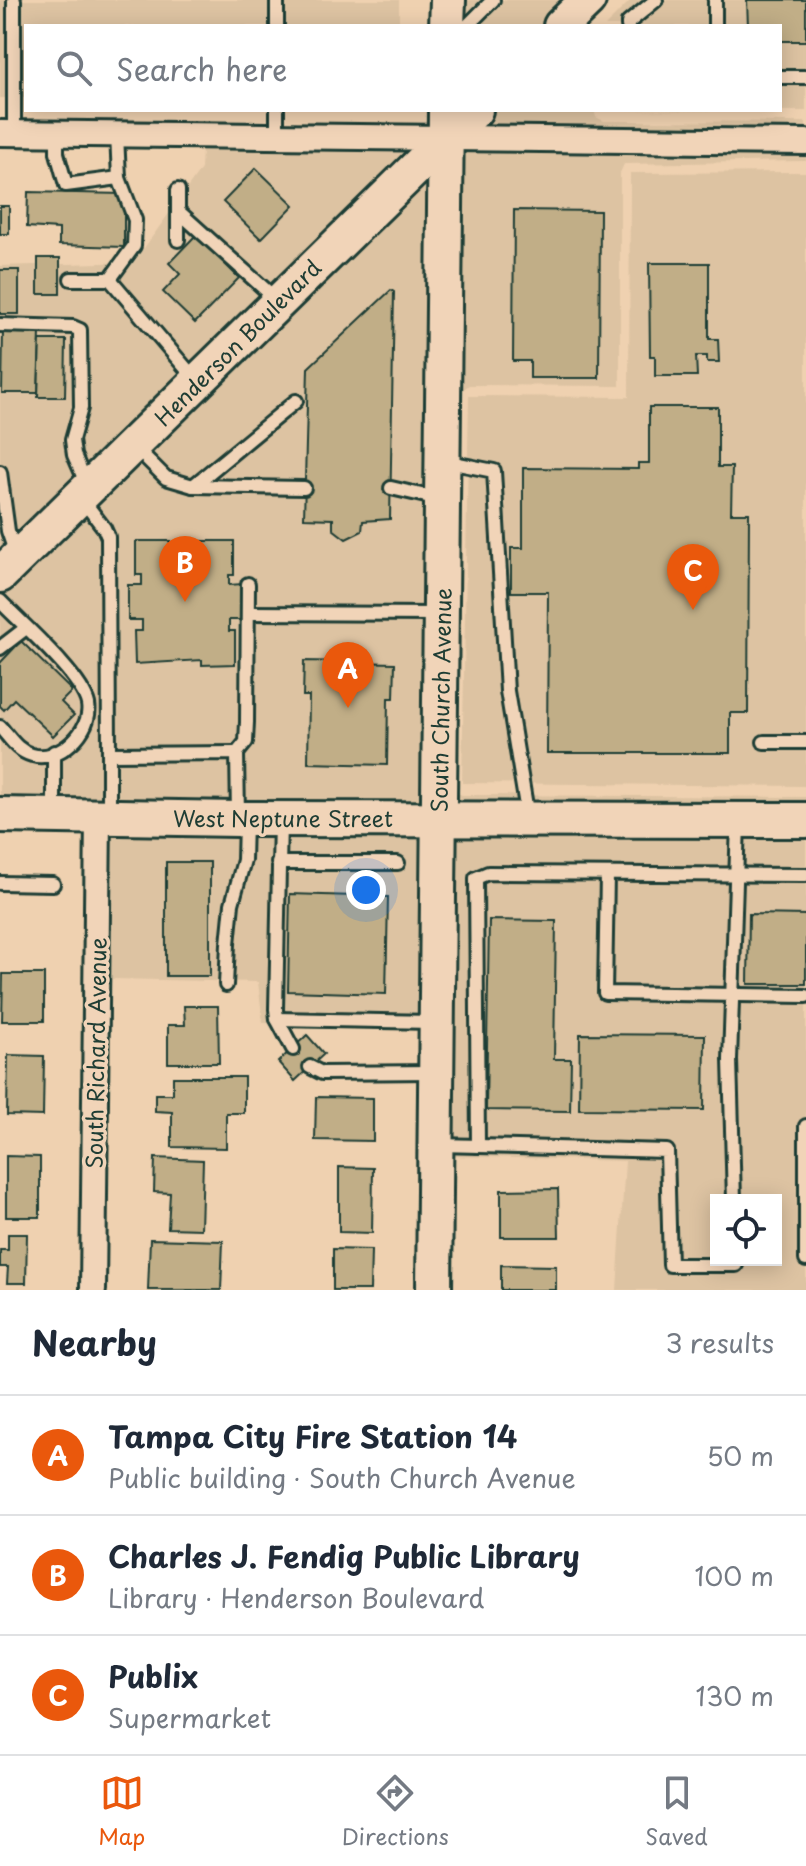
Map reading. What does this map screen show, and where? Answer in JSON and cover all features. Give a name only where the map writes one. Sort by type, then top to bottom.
[{"type":"street","points":[[447,24],[448,0]]},
{"type":"street","points":[[563,24],[588,0]]},
{"type":"street","name":"Henderson Boulevard","points":[[6,549],[84,492],[278,301],[446,124],[471,112]]},
{"type":"street","points":[[7,133],[277,136],[446,124],[806,142]]},
{"type":"street","name":"South Church Avenue","points":[[434,1290],[446,124]]},
{"type":"street","name":"West Neptune Street","points":[[0,815],[242,819],[806,820]]},
{"type":"street","name":"South Richard Avenue","points":[[93,1290],[103,816]]},
{"type":"lane","points":[[7,133],[14,0]]},
{"type":"lane","points":[[277,0],[277,24]]},
{"type":"lane","points":[[469,24],[493,0]]},
{"type":"lane","points":[[628,24],[656,0]]},
{"type":"lane","points":[[715,0],[715,24]]},
{"type":"lane","points":[[782,77],[806,77]]},
{"type":"lane","points":[[277,112],[277,136]]},
{"type":"lane","points":[[57,134],[57,153],[66,185],[119,178]]},
{"type":"lane","points":[[110,279],[134,246],[135,220],[119,178],[117,134]]},
{"type":"lane","points":[[178,190],[178,240]]},
{"type":"lane","points":[[178,211],[278,301]]},
{"type":"lane","points":[[71,279],[110,279],[197,381]]},
{"type":"lane","points":[[0,325],[73,327],[80,330],[81,408],[72,440],[84,492],[108,537],[109,754],[103,816]]},
{"type":"lane","points":[[193,486],[296,401]]},
{"type":"lane","points":[[133,445],[166,478],[193,486],[304,488]]},
{"type":"lane","points":[[442,461],[494,471],[507,691],[528,818]]},
{"type":"lane","points":[[0,472],[6,549]]},
{"type":"lane","points":[[391,488],[442,500]]},
{"type":"lane","points":[[226,985],[232,904],[244,860],[237,753],[246,742],[248,584]]},
{"type":"lane","points":[[0,601],[76,681],[89,707],[80,733],[68,746],[36,757],[21,751],[0,727]]},
{"type":"lane","points":[[248,613],[441,614]]},
{"type":"lane","points":[[0,648],[26,628]]},
{"type":"lane","points":[[764,742],[806,742]]},
{"type":"lane","points":[[54,752],[54,815]]},
{"type":"lane","points":[[109,754],[237,753]]},
{"type":"lane","points":[[280,818],[277,1019],[293,1049]]},
{"type":"lane","points":[[734,1194],[730,1060],[738,820]]},
{"type":"lane","points":[[278,863],[398,863]]},
{"type":"lane","points":[[478,1146],[476,878],[488,873],[806,875]]},
{"type":"lane","points":[[607,874],[605,993],[806,996]]},
{"type":"lane","points":[[0,883],[53,884]]},
{"type":"lane","points":[[277,1019],[436,1022]]},
{"type":"lane","points":[[310,1067],[322,1073],[436,1072]]},
{"type":"lane","points":[[806,1126],[806,1260]]},
{"type":"lane","points":[[435,1145],[667,1151],[670,1265],[710,1265]]},
{"type":"shaded area","points":[[0,0],[399,0],[399,24],[24,24],[24,98],[0,98]]},
{"type":"shaded area","points":[[454,0],[568,0],[543,24],[453,24]]},
{"type":"shaded area","points":[[631,0],[806,0],[806,111],[782,111],[782,24],[607,24]]},
{"type":"shaded area","points":[[486,112],[595,112],[596,117],[604,121],[806,122],[806,129],[471,126]]},
{"type":"shaded area","points":[[202,148],[410,151],[0,557],[0,266],[134,262],[201,169]]},
{"type":"shaded area","points":[[452,152],[806,155],[806,161],[624,164],[620,173],[620,386],[469,385],[460,392],[456,792],[462,795],[806,797],[806,807],[450,805]]},
{"type":"shaded area","points":[[429,167],[427,805],[0,802],[0,592]]},
{"type":"shaded area","points":[[806,172],[806,786],[462,783],[469,396],[629,397],[630,173]]},
{"type":"shaded area","points":[[427,830],[425,1030],[263,1023],[258,982],[112,979],[111,832]]},
{"type":"shaded area","points":[[450,830],[806,833],[806,1290],[617,1290],[625,1161],[447,1156]]},
{"type":"building","points":[[747,0],[806,0],[806,41],[782,41],[782,24],[748,24]]},
{"type":"building","points":[[256,168],[294,205],[261,239],[223,202]]},
{"type":"building","points":[[28,192],[124,194],[124,247],[59,245],[59,229],[27,227]]},
{"type":"building","points":[[0,206],[9,206],[9,234],[0,234]]},
{"type":"building","points":[[514,210],[600,211],[599,378],[530,378],[530,361],[513,361]]},
{"type":"building","points":[[196,235],[239,278],[195,323],[163,292],[180,274],[169,263]]},
{"type":"building","points":[[38,258],[60,258],[60,294],[38,294]]},
{"type":"building","points":[[649,263],[709,263],[709,339],[718,339],[719,362],[707,362],[707,356],[696,356],[697,376],[655,376],[655,356],[650,356]]},
{"type":"building","points":[[0,270],[19,270],[19,314],[0,314]]},
{"type":"building","points":[[391,290],[394,292],[390,519],[363,521],[362,531],[346,539],[333,529],[333,519],[304,518],[308,368]]},
{"type":"building","points":[[3,331],[40,332],[38,393],[2,393]]},
{"type":"building","points":[[40,340],[66,340],[65,397],[38,397]]},
{"type":"building","points":[[649,407],[718,407],[718,467],[732,467],[731,513],[749,513],[748,713],[730,713],[730,753],[547,753],[548,592],[511,592],[511,548],[523,548],[523,468],[638,469],[638,463],[649,463]]},
{"type":"building","points":[[136,541],[202,545],[202,541],[234,541],[234,575],[229,575],[229,585],[242,584],[242,620],[229,620],[229,631],[235,631],[235,664],[202,665],[202,660],[135,664],[134,631],[142,631],[142,620],[128,620],[128,585],[142,585],[142,575],[136,575]]},
{"type":"building","points":[[21,641],[72,691],[61,702],[74,715],[53,736],[14,699],[4,710],[0,706],[0,663]]},
{"type":"building","points":[[304,661],[395,663],[394,698],[388,698],[387,765],[308,763],[309,696],[303,696]]},
{"type":"building","points":[[166,862],[210,862],[210,976],[166,976]]},
{"type":"building","points":[[290,894],[388,897],[386,994],[288,991]]},
{"type":"building","points":[[749,914],[806,915],[806,984],[748,984]]},
{"type":"building","points":[[489,920],[556,921],[554,1059],[571,1059],[570,1111],[486,1110]]},
{"type":"building","points":[[3,974],[44,974],[44,1021],[2,1021]]},
{"type":"building","points":[[184,1006],[218,1006],[219,1063],[168,1063],[168,1025],[185,1025]]},
{"type":"building","points":[[580,1034],[705,1035],[704,1110],[579,1109]]},
{"type":"building","points":[[307,1035],[324,1054],[295,1081],[278,1062]]},
{"type":"building","points":[[8,1055],[44,1056],[43,1116],[7,1115]]},
{"type":"building","points":[[173,1077],[244,1077],[244,1113],[226,1113],[226,1148],[172,1147],[172,1112],[155,1111],[155,1094],[173,1094]]},
{"type":"building","points":[[316,1097],[373,1098],[373,1141],[315,1140]]},
{"type":"building","points":[[6,1156],[40,1157],[40,1217],[6,1217]]},
{"type":"building","points":[[155,1158],[203,1160],[201,1229],[168,1228],[170,1193],[154,1192]]},
{"type":"building","points":[[339,1167],[373,1168],[372,1233],[339,1232]]},
{"type":"building","points":[[558,1189],[559,1237],[501,1237],[501,1190]]},
{"type":"building","points":[[8,1234],[27,1234],[26,1283],[7,1283],[8,1267],[0,1267],[0,1250],[8,1250]]},
{"type":"building","points":[[150,1239],[223,1241],[221,1290],[148,1290]]},
{"type":"building","points":[[333,1249],[371,1250],[370,1290],[333,1290]]},
{"type":"building","points":[[501,1265],[556,1266],[556,1290],[501,1290]]},
{"type":"place","name":"Charles J. Fendig Public Library","points":[[185,602]]},
{"type":"place","name":"Publix","points":[[693,610]]},
{"type":"place","name":"Tampa City Fire Station 14","points":[[348,708]]}]
